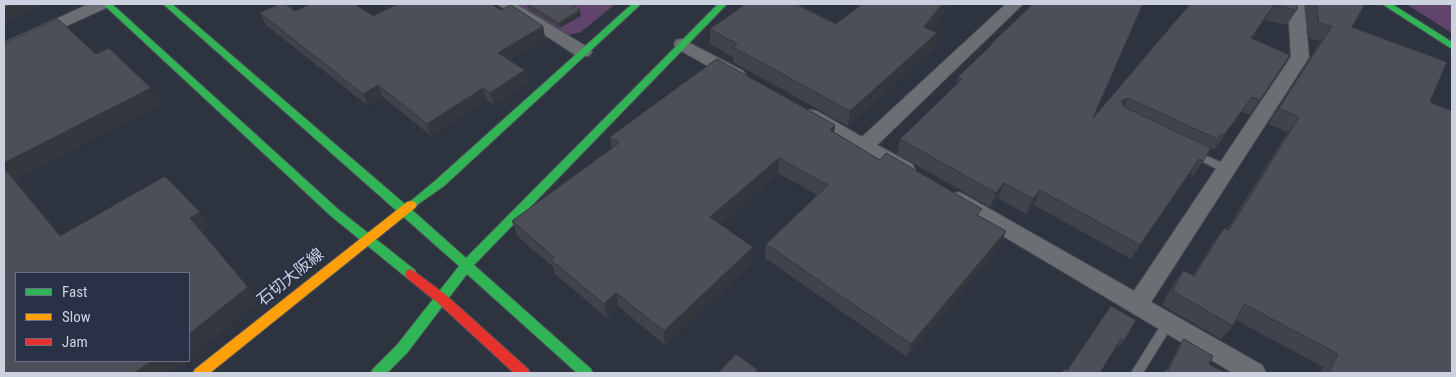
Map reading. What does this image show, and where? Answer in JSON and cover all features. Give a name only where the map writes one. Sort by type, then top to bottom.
[{"type":"street","points":[[4,49],[102,4]]},
{"type":"street","points":[[107,4],[366,239],[442,299],[523,373]]},
{"type":"street","points":[[168,4],[405,211],[586,373]]},
{"type":"street","points":[[505,4],[583,52]]},
{"type":"street","name":"石切大阪線","points":[[200,373],[366,239],[440,183],[637,4]]},
{"type":"street","points":[[378,373],[402,349],[466,266],[682,44],[724,4]]},
{"type":"street","points":[[864,146],[1015,4]]},
{"type":"street","points":[[1137,305],[1300,57],[1296,4]]},
{"type":"street","points":[[1386,4],[1452,46]]},
{"type":"street","points":[[682,44],[752,83]]},
{"type":"street","points":[[795,107],[1254,373]]},
{"type":"lane","points":[[1182,148],[1226,169]]},
{"type":"lane","points":[[1137,373],[1168,323]]},
{"type":"shaded area","points":[[518,4],[615,4],[581,32],[569,35]]},
{"type":"shaded area","points":[[1406,4],[1452,4],[1452,33]]},
{"type":"building","points":[[4,4],[13,4],[4,8]]},
{"type":"building","points":[[279,4],[285,4],[295,11],[310,4],[355,4],[373,16],[397,4],[491,4],[501,10],[511,5],[543,26],[498,53],[525,70],[490,93],[483,88],[427,124],[378,85],[363,94],[260,13]]},
{"type":"building","points":[[527,4],[570,4],[580,10],[559,23]]},
{"type":"building","points":[[746,4],[796,4],[836,24],[862,4],[942,4],[924,27],[937,33],[850,111],[733,47],[737,44],[710,29]]},
{"type":"building","points":[[1033,4],[1143,4],[1093,118],[1190,4],[1297,4],[1297,10],[1274,5],[1251,38],[1290,55],[1260,100],[1252,97],[1224,135],[1221,134],[1217,139],[1128,98],[1121,101],[1124,107],[1211,148],[1203,161],[1199,159],[1140,245],[1040,190],[1033,199],[1004,183],[996,193],[900,139],[962,79],[958,77]]},
{"type":"building","points":[[1317,4],[1365,4],[1352,27],[1447,62],[1430,102],[1452,111],[1452,373],[1329,373],[1338,354],[1244,304],[1233,326],[1173,291],[1183,270],[1194,276],[1224,228],[1229,230],[1299,117],[1279,108],[1332,26],[1319,23]]},
{"type":"building","points":[[58,19],[96,54],[109,48],[151,88],[4,163],[4,44]]},
{"type":"building","points":[[717,59],[835,125],[830,130],[880,160],[886,153],[982,209],[977,215],[1006,231],[911,344],[766,244],[828,185],[779,158],[710,217],[753,247],[664,331],[616,293],[604,304],[551,260],[554,257],[512,221],[619,143],[610,137]]},
{"type":"building","points":[[4,168],[60,236],[165,176],[200,212],[190,218],[248,287],[190,333],[190,272],[15,272],[15,362],[150,362],[134,373],[4,373]]},
{"type":"building","points":[[1111,306],[1136,320],[1124,341],[1121,339],[1100,373],[1061,373],[1064,369],[1067,370]]},
{"type":"building","points":[[1184,339],[1213,356],[1209,364],[1226,373],[1164,373],[1166,369],[1168,370]]},
{"type":"building","points":[[736,354],[758,370],[755,373],[718,373]]},
{"type":"traffic: fast","points":[[107,4],[335,213],[411,274]]},
{"type":"traffic: fast","points":[[167,4],[375,184],[586,373]]},
{"type":"traffic: fast","points":[[411,205],[440,183],[637,4]]},
{"type":"traffic: fast","points":[[378,373],[402,349],[466,266],[723,4]]},
{"type":"traffic: fast","points":[[1386,4],[1452,46]]},
{"type":"traffic: slow","points":[[200,373],[411,205]]},
{"type":"traffic: jam","points":[[411,274],[442,299],[523,373]]}]
